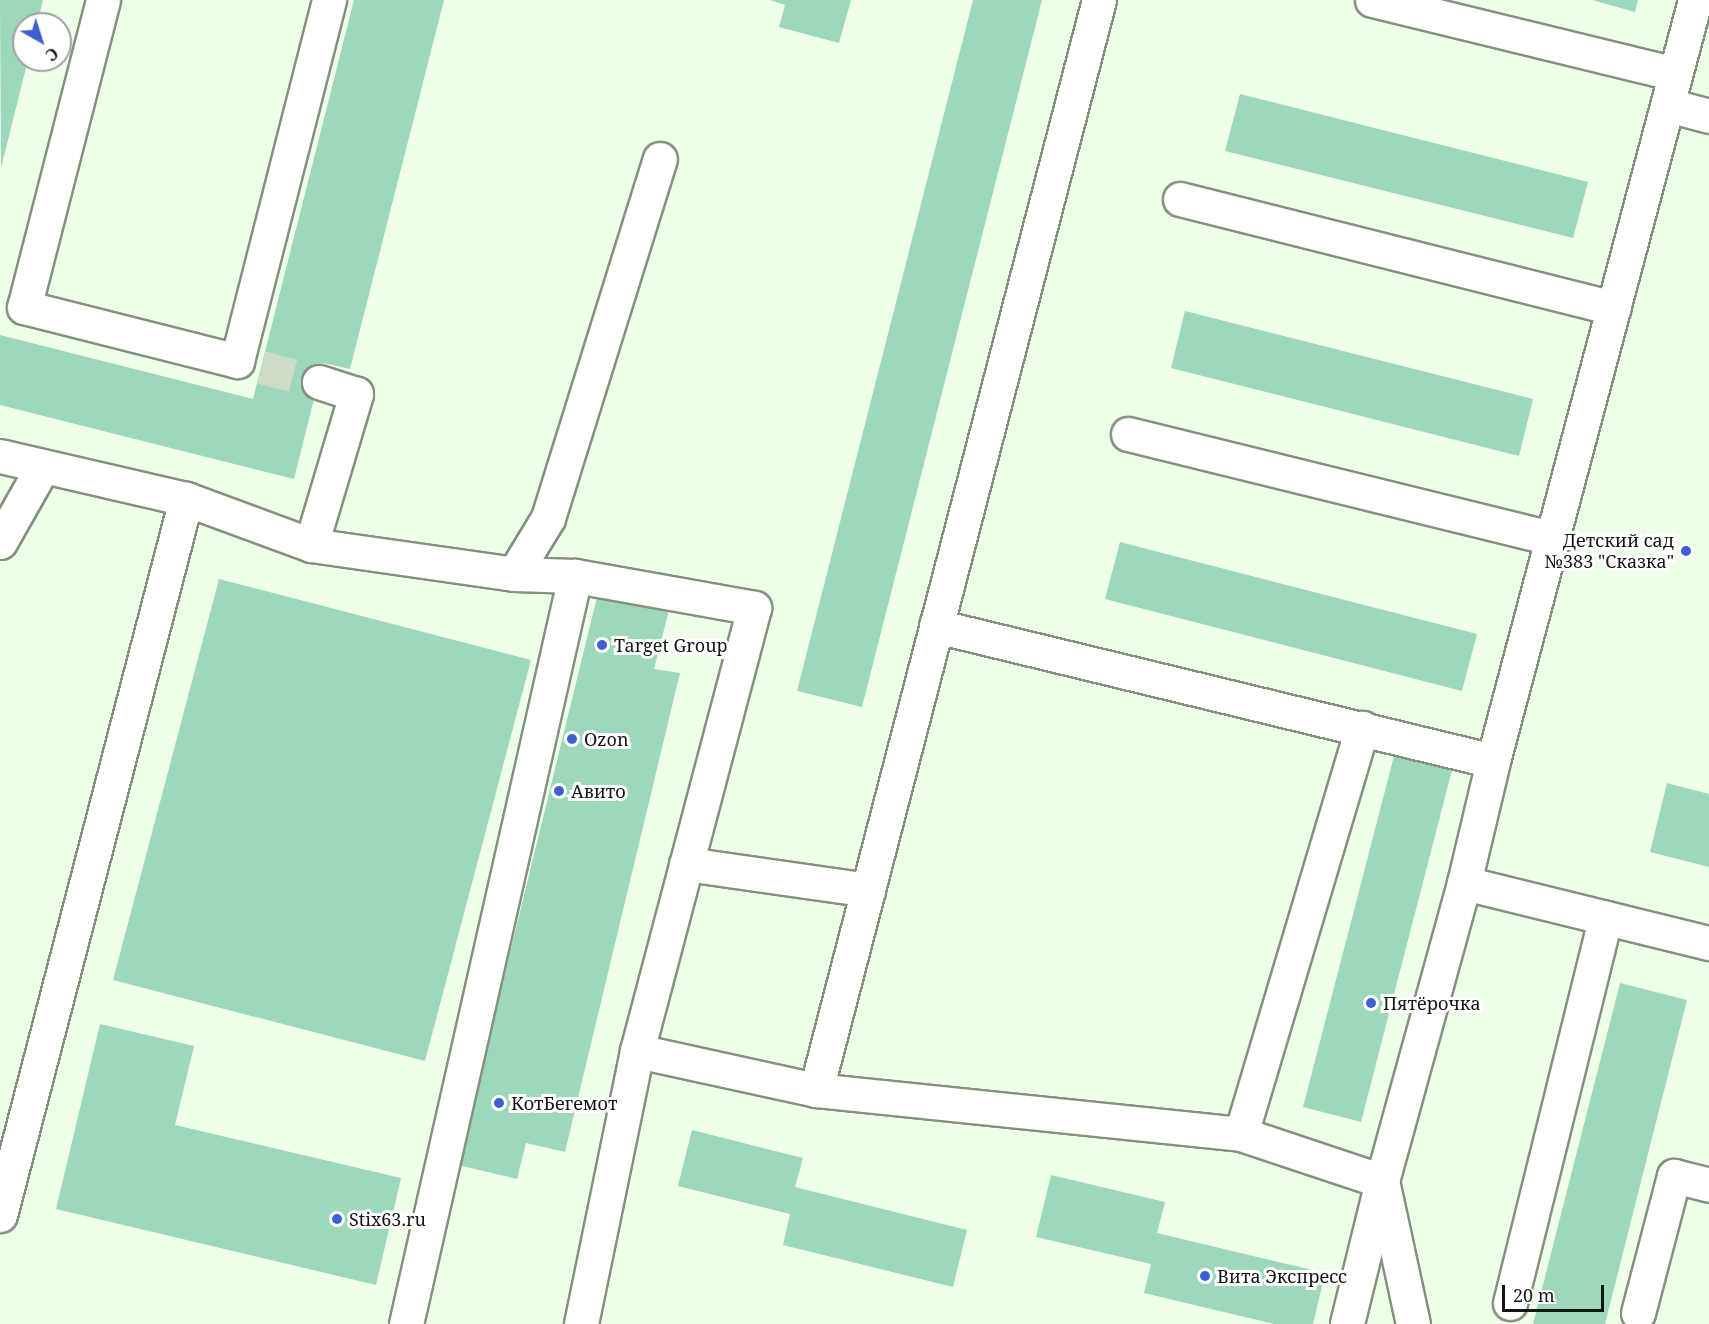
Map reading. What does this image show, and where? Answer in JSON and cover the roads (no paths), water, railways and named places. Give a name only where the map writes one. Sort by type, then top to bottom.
[{"type":"street","points":[[103,0],[24,307],[249,364],[329,0]]},
{"type":"street","points":[[816,1090],[1100,0]]},
{"type":"street","points":[[1372,0],[1672,89],[1709,116]]},
{"type":"street","points":[[1347,1324],[1382,1181],[1464,883],[1493,761],[1554,539],[1695,0]]},
{"type":"street","points":[[514,574],[548,518],[660,159]]},
{"type":"street","points":[[1180,199],[1614,308]]},
{"type":"street","points":[[312,545],[356,394],[319,382]]},
{"type":"street","points":[[1128,434],[1554,539]]},
{"type":"street","points":[[0,456],[186,499],[312,545],[514,574],[574,576],[754,608],[637,1051],[581,1324]]},
{"type":"street","points":[[0,542],[43,466]]},
{"type":"street","points":[[0,1215],[186,499]]},
{"type":"street","points":[[406,1324],[574,576]]},
{"type":"street","points":[[936,626],[1493,761]]},
{"type":"street","points":[[1241,1134],[1362,728]]},
{"type":"street","points":[[686,864],[868,890]]},
{"type":"street","points":[[1464,883],[1709,943]]},
{"type":"street","points":[[1510,1303],[1605,918]]},
{"type":"street","points":[[637,1051],[816,1090],[1241,1134],[1382,1181]]},
{"type":"street","points":[[1638,1313],[1674,1176],[1709,1185]]},
{"type":"street","points":[[1382,1181],[1413,1324]]},
{"type":"tunnel","points":[[261,367],[319,382]]},
{"type":"place","name":"Детский сад №383 \"Сказка\"","points":[[1686,551]]},
{"type":"place","name":"Target Group","points":[[602,645]]},
{"type":"place","name":"Ozon","points":[[572,739]]},
{"type":"place","name":"Авито","points":[[559,791]]},
{"type":"place","name":"Пятёрочка","points":[[1371,1003]]},
{"type":"place","name":"КотБегемот","points":[[499,1103]]},
{"type":"place","name":"Stix63.ru","points":[[337,1219]]},
{"type":"place","name":"Вита Экспресс","points":[[1205,1276]]}]
